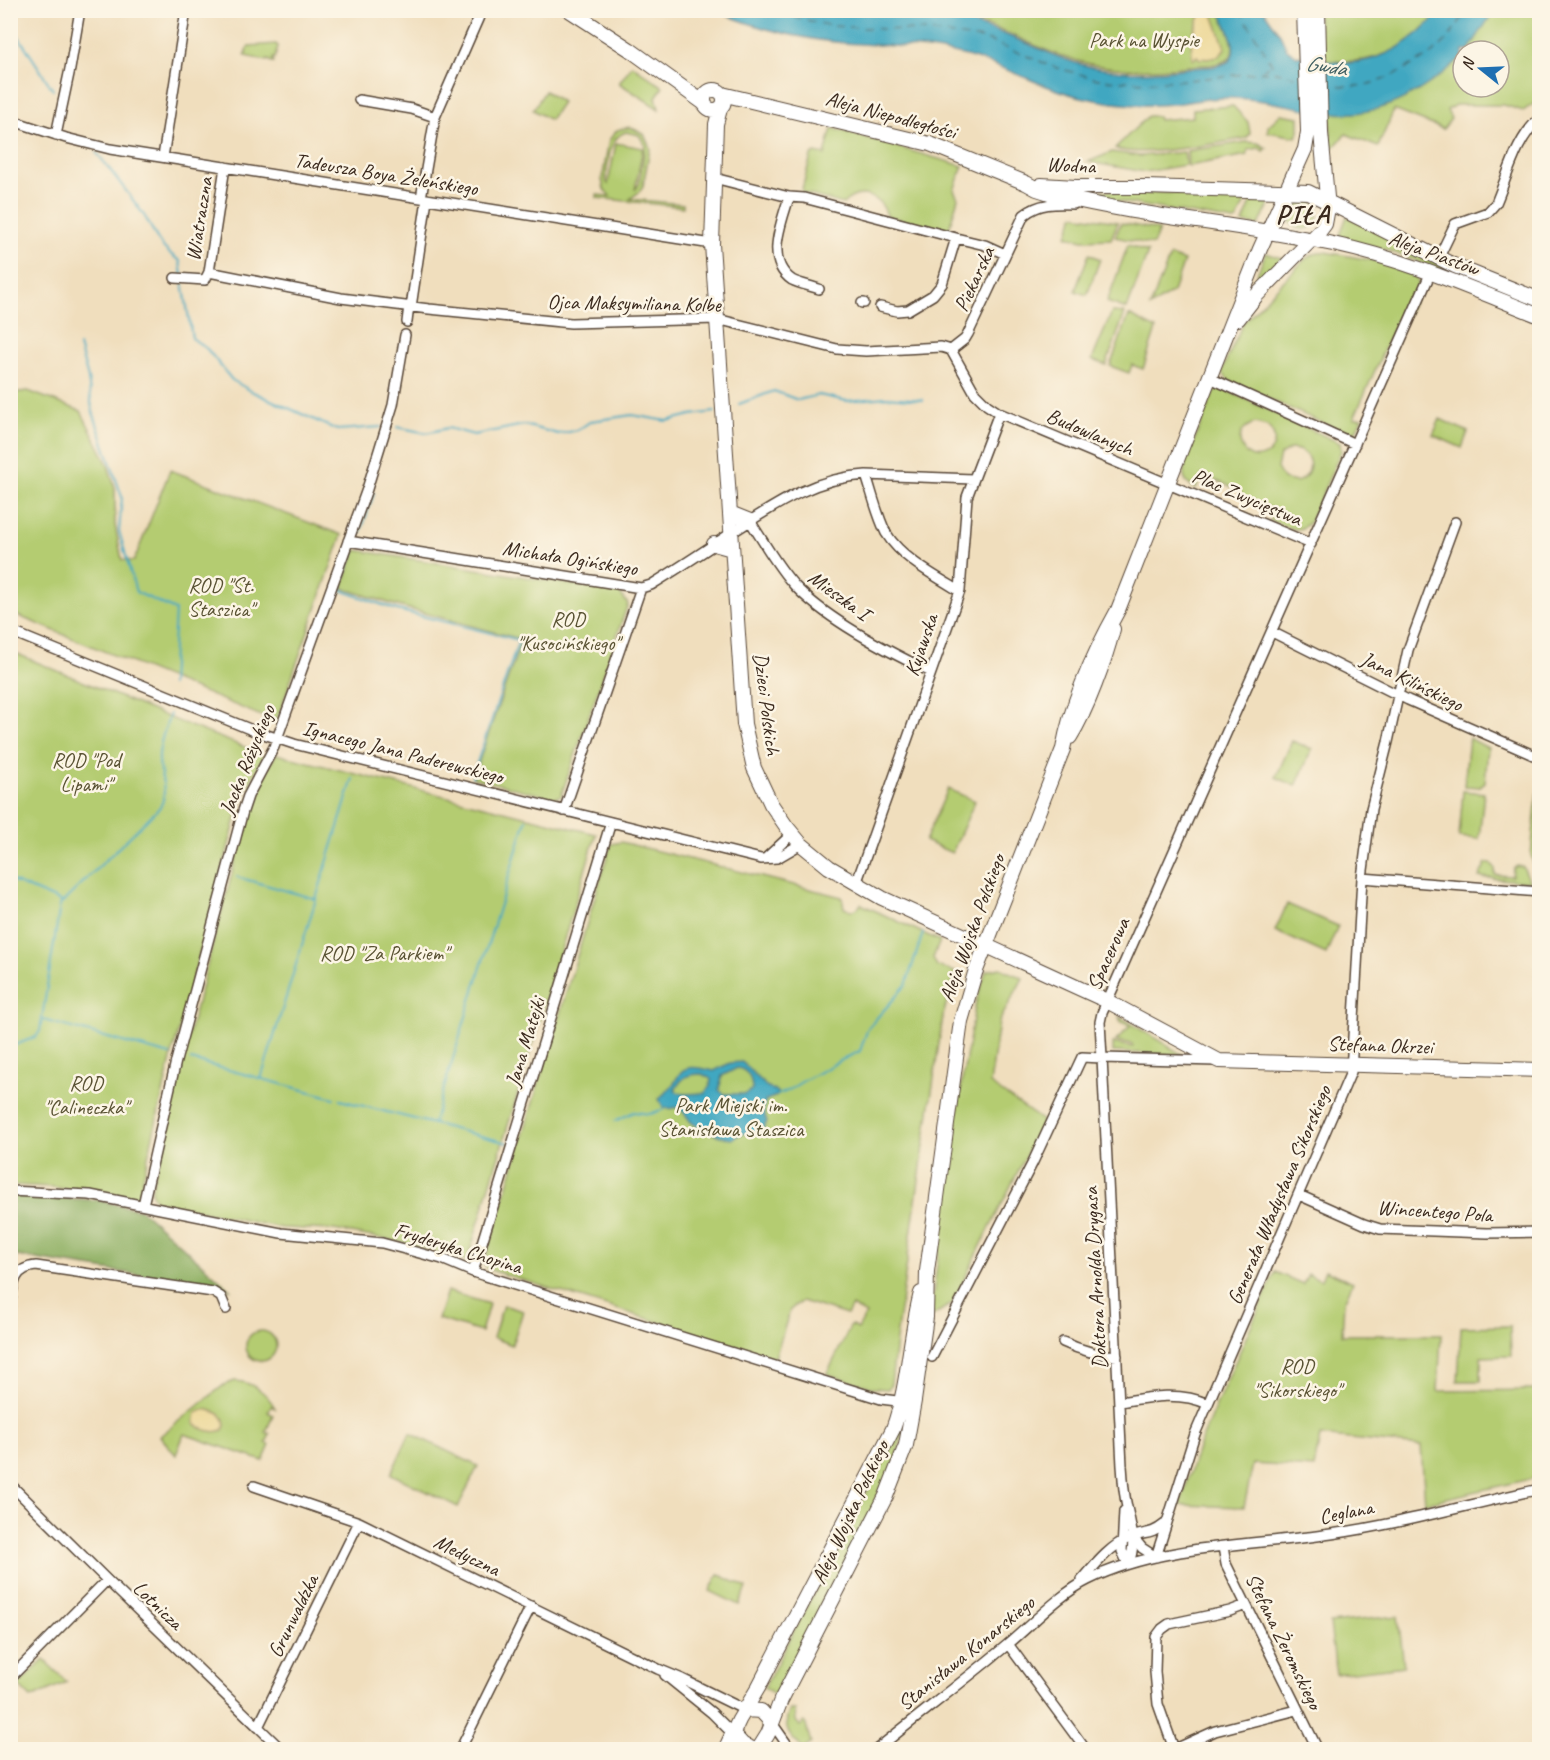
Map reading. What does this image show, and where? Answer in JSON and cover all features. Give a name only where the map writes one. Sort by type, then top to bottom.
[{"type":"main road","name":"Aleja Niepodległości","points":[[569,10],[677,83],[715,102],[740,99],[930,144],[1028,183]]},
{"type":"main road","points":[[1304,10],[1312,37]]},
{"type":"main road","points":[[1318,10],[1312,37],[1315,132],[1333,186],[1348,206],[1362,218]]},
{"type":"main road","name":"Dzieci Polskich","points":[[715,102],[712,244],[743,712],[748,747],[762,788],[775,811],[797,839],[821,861],[856,884],[1107,1001]]},
{"type":"main road","points":[[1210,378],[1285,190],[1301,159],[1307,140],[1315,132]]},
{"type":"main road","points":[[1228,189],[1279,181],[1288,175],[1301,159]]},
{"type":"main road","points":[[1227,336],[1256,296],[1325,224],[1327,200],[1323,160]]},
{"type":"main road","name":"Wodna","points":[[1028,183],[1038,189],[1074,194],[1228,189],[1285,190],[1308,192],[1327,200]]},
{"type":"main road","name":"Wodna","points":[[1074,194],[1098,204],[1312,240]]},
{"type":"main road","name":"Aleja Piastów","points":[[1327,200],[1480,277],[1539,300]]},
{"type":"main road","points":[[1226,225],[1244,233],[1252,242],[1253,268]]},
{"type":"main road","name":"Aleja Piastów","points":[[1312,240],[1389,258],[1431,272],[1539,316]]},
{"type":"main road","points":[[1287,264],[1316,248],[1333,246],[1349,248]]},
{"type":"main road","name":"Aleja Wojska Polskiego","points":[[772,1723],[801,1660],[891,1486],[903,1454],[911,1421],[926,1317],[927,1271],[957,1040],[969,992],[1063,749],[1077,727],[1108,647],[1118,610],[1210,378]]},
{"type":"main road","points":[[730,513],[750,521]]},
{"type":"main road","points":[[714,544],[732,549]]},
{"type":"main road","name":"Stefana Okrzei","points":[[1107,1001],[1219,1061],[1539,1070]]},
{"type":"main road","name":"Aleja Wojska Polskiego","points":[[746,1710],[896,1421],[902,1402],[915,1317],[927,1271]]},
{"type":"main road","points":[[725,1749],[733,1734],[746,1710],[761,1711],[772,1723],[768,1734],[756,1749],[743,1745],[733,1734]]},
{"type":"street","points":[[56,135],[80,10]]},
{"type":"street","points":[[163,157],[186,10]]},
{"type":"street","points":[[407,322],[435,117],[482,10]]},
{"type":"street","points":[[359,100],[412,110],[435,117]]},
{"type":"street","points":[[1438,257],[1455,224],[1488,212],[1497,203],[1523,137],[1539,118]]},
{"type":"street","name":"Tadeusza Boya Żeleńskiego","points":[[10,120],[110,149],[712,244]]},
{"type":"street","name":"Wiatraczna","points":[[175,278],[205,280],[209,272],[225,167]]},
{"type":"street","points":[[714,178],[789,197],[804,198],[985,245],[1005,254]]},
{"type":"street","points":[[789,197],[779,232],[777,255],[782,268],[792,279],[819,289]]},
{"type":"street","name":"Piekarska","points":[[951,350],[968,334],[1019,222],[1031,210],[1054,203],[1098,204]]},
{"type":"street","points":[[880,307],[908,310],[933,295],[942,284],[956,238]]},
{"type":"street","name":"Ojca Maksymiliana Kolbe","points":[[209,272],[341,298],[410,307],[571,323],[717,320],[837,349],[866,351],[941,347],[951,350]]},
{"type":"street","name":"Plac Zwycięstwa","points":[[1168,483],[1311,544],[1431,272]]},
{"type":"street","name":"Jacka Różyckiego","points":[[143,1204],[176,1060],[243,811],[276,739],[386,432],[399,381],[405,335]]},
{"type":"street","points":[[951,350],[975,393],[999,413]]},
{"type":"street","points":[[1210,378],[1355,444]]},
{"type":"street","name":"Kujawska","points":[[856,884],[960,591],[967,496],[999,413]]},
{"type":"street","name":"Budowlanych","points":[[999,413],[1168,483]]},
{"type":"street","points":[[866,475],[890,540],[905,554],[960,591]]},
{"type":"street","name":"Michała Ogińskiego","points":[[348,541],[641,588],[651,585],[787,497],[805,489],[851,476],[866,475],[973,479]]},
{"type":"street","name":"Mieszka I","points":[[750,521],[789,579],[810,600],[873,641],[931,672]]},
{"type":"street","name":"Generała Władysława Sikorskiego","points":[[1156,1557],[1190,1448],[1348,1080],[1352,1065],[1362,878],[1371,809],[1412,636],[1455,522]]},
{"type":"street","name":"Spacerowa","points":[[1102,1058],[1100,1022],[1107,1001],[1311,544]]},
{"type":"street","points":[[564,811],[641,588]]},
{"type":"street","name":"Ignacego Jana Paderewskiego","points":[[10,631],[276,739],[764,860],[780,857],[797,839]]},
{"type":"street","name":"Jana Kilińskiego","points":[[1272,632],[1398,695],[1539,758]]},
{"type":"street","name":"Jana Matejki","points":[[473,1272],[610,822]]},
{"type":"street","points":[[1362,878],[1539,892]]},
{"type":"street","points":[[932,1357],[1032,1164],[1082,1057],[1102,1058]]},
{"type":"street","name":"Stefana Okrzei","points":[[1102,1058],[1219,1061]]},
{"type":"street","name":"Doktora Arnolda Drygasa","points":[[1102,1058],[1125,1496],[1122,1554],[1128,1564]]},
{"type":"street","name":"Fryderyka Chopina","points":[[10,1191],[64,1193],[143,1204],[281,1233],[382,1243],[435,1257],[473,1272],[881,1399],[902,1402]]},
{"type":"street","name":"Wincentego Pola","points":[[1299,1195],[1380,1229],[1487,1233],[1539,1232]]},
{"type":"street","points":[[10,1307],[19,1273],[26,1268],[36,1266],[213,1292],[221,1298],[226,1309]]},
{"type":"street","points":[[1064,1342],[1081,1351],[1117,1356]]},
{"type":"street","points":[[1120,1402],[1179,1396],[1208,1404]]},
{"type":"street","points":[[881,1399],[891,1409],[896,1421]]},
{"type":"street","points":[[902,1402],[911,1421]]},
{"type":"street","name":"Lotnicza","points":[[10,1484],[282,1749]]},
{"type":"street","name":"Medyczna","points":[[254,1486],[359,1522],[658,1670],[746,1710]]},
{"type":"street","name":"Ceglana","points":[[1079,1585],[1128,1564],[1156,1557],[1337,1533],[1539,1489]]},
{"type":"street","name":"Doktora Arnolda Drygasa","points":[[1125,1496],[1132,1536],[1132,1552],[1128,1564]]},
{"type":"street","name":"Grunwaldzka","points":[[258,1726],[359,1522]]},
{"type":"street","points":[[1079,1585],[1093,1567],[1122,1541],[1132,1536],[1152,1533],[1166,1523]]},
{"type":"street","points":[[1132,1536],[1142,1548],[1156,1557]]},
{"type":"street","name":"Stefana Żeromskiego","points":[[1223,1547],[1225,1560],[1246,1605],[1318,1749]]},
{"type":"street","points":[[10,1678],[106,1580]]},
{"type":"street","name":"Stanisława Konarskiego","points":[[876,1749],[1079,1585]]},
{"type":"street","points":[[1246,1605],[1230,1611],[1169,1624],[1157,1635],[1155,1649],[1157,1697],[1174,1749],[1215,1731],[1298,1710]]},
{"type":"street","points":[[460,1749],[531,1606]]},
{"type":"street","points":[[1008,1644],[1086,1749]]},
{"type":"street","name":"Medyczna","points":[[658,1670],[712,1713],[733,1734]]},
{"type":"street","points":[[772,1723],[791,1749]]},
{"type":"green space","name":"Park na Wyspie","points":[[898,11],[1220,11],[1233,48],[1229,59],[1214,64],[1125,69],[1093,65],[1062,56],[976,22]]},
{"type":"green space","points":[[1318,11],[1440,11],[1414,37],[1387,54],[1338,62],[1319,60]]},
{"type":"green space","points":[[1493,11],[1539,11],[1539,100],[1523,111],[1504,105],[1455,105],[1447,110],[1451,119],[1443,129],[1394,110],[1378,147],[1346,134],[1331,150],[1330,112],[1451,60],[1451,99],[1511,99],[1511,39],[1474,39]]},
{"type":"green space","points":[[276,44],[278,46],[275,58],[273,58],[274,63],[245,56],[249,46]]},
{"type":"green space","points":[[632,65],[663,87],[656,97],[659,109],[619,83]]},
{"type":"green space","points":[[545,91],[562,102],[550,120],[533,110]]},
{"type":"green space","points":[[1233,106],[1248,122],[1250,133],[1247,138],[1159,151],[1126,151],[1115,148],[1148,116],[1158,116],[1159,120],[1193,117],[1193,109]]},
{"type":"green space","points":[[1281,114],[1299,117],[1299,132],[1296,137],[1268,132],[1268,126]]},
{"type":"green space","points":[[630,127],[644,134],[650,148],[643,186],[630,199],[683,204],[683,207],[597,198],[597,195],[610,196],[604,189],[602,180],[609,140],[617,130]],"holes":[[[626,132],[639,135],[645,145],[639,184],[635,190],[643,148],[616,143],[608,184],[606,180],[608,159],[612,145],[620,135]]]},
{"type":"green space","points":[[832,128],[963,166],[954,190],[958,198],[948,232],[887,216],[880,203],[869,196],[856,196],[843,204],[803,193],[802,189],[811,156],[815,153],[825,155]]},
{"type":"green space","points":[[1246,142],[1258,143],[1267,148],[1264,152],[1259,148],[1248,150],[1247,155],[1188,166],[1187,151]]},
{"type":"green space","points":[[1112,152],[1140,156],[1184,152],[1186,165],[1145,172],[1088,162]]},
{"type":"green space","points":[[1073,190],[1248,195],[1237,220],[1234,221],[1075,194]]},
{"type":"green space","points":[[1254,195],[1273,197],[1259,225],[1243,223]]},
{"type":"green space","points":[[1303,199],[1314,203],[1318,214],[1314,225],[1303,229],[1292,225],[1288,214],[1292,203]]},
{"type":"green space","points":[[1074,215],[1118,222],[1111,239],[1083,240],[1067,236]]},
{"type":"green space","points":[[1347,216],[1450,269],[1448,273],[1387,250],[1338,240]]},
{"type":"green space","points":[[1121,223],[1159,230],[1153,245],[1115,237]]},
{"type":"green space","points":[[1128,245],[1148,252],[1127,309],[1107,302]]},
{"type":"green space","points":[[1325,252],[1400,265],[1415,272],[1418,283],[1417,293],[1408,314],[1399,316],[1354,418],[1362,418],[1356,431],[1349,435],[1229,381],[1222,373],[1243,323],[1305,259]]},
{"type":"green space","points":[[1266,253],[1285,259],[1249,293]]},
{"type":"green space","points":[[1089,254],[1100,259],[1087,295],[1075,291]]},
{"type":"green space","points":[[1170,256],[1184,261],[1173,292],[1150,307]]},
{"type":"green space","points":[[1112,312],[1125,313],[1106,365],[1092,360]]},
{"type":"green space","points":[[1129,315],[1156,329],[1143,369],[1132,365],[1129,373],[1110,366]]},
{"type":"green space","points":[[1221,388],[1340,443],[1341,451],[1307,525],[1292,529],[1270,520],[1274,510],[1244,497],[1239,490],[1202,475],[1196,489],[1186,482],[1185,463],[1214,392]],"holes":[[[1255,423],[1267,426],[1273,434],[1274,442],[1272,449],[1266,455],[1259,457],[1252,457],[1245,452],[1240,442],[1244,430]],[[1290,449],[1304,453],[1310,463],[1307,474],[1296,482],[1283,479],[1277,468],[1280,455]]]},
{"type":"green space","name":"ROD \"St. Staszica\"","points":[[28,391],[81,411],[108,465],[115,488],[115,525],[122,560],[134,561],[170,470],[342,535],[276,722],[11,613],[11,393]]},
{"type":"green space","points":[[1440,419],[1468,432],[1462,448],[1433,435]]},
{"type":"green space","name":"ROD \"Kusocińskiego\"","points":[[356,550],[619,592],[628,604],[561,796],[554,798],[473,778],[520,639],[398,606],[342,588]]},
{"type":"green space","name":"ROD \"Calineczka\"","points":[[10,651],[260,753],[263,757],[237,815],[171,1059],[139,1195],[135,1199],[52,1187],[11,1185]]},
{"type":"green space","points":[[1469,738],[1488,748],[1485,782],[1479,787],[1464,786]]},
{"type":"green space","points":[[1292,741],[1312,749],[1296,786],[1276,777]]},
{"type":"green space","name":"ROD \"Za Parkiem\"","points":[[276,754],[596,834],[467,1261],[406,1243],[334,1230],[281,1228],[156,1201],[151,1192],[183,1055],[252,799]]},
{"type":"green space","points":[[948,789],[975,801],[952,853],[925,841]]},
{"type":"green space","points":[[1463,791],[1484,793],[1479,839],[1459,837]]},
{"type":"green space","points":[[1539,791],[1539,883],[1531,855]]},
{"type":"green space","name":"Park Miejski im. Stanisława Staszica","points":[[621,842],[842,897],[844,908],[851,911],[861,904],[940,941],[933,958],[937,966],[955,972],[943,1016],[891,1384],[888,1389],[874,1388],[827,1374],[851,1325],[858,1329],[866,1314],[852,1306],[847,1315],[802,1301],[790,1310],[775,1358],[487,1269],[484,1264],[611,844]]},
{"type":"green space","points":[[1486,863],[1491,863],[1495,868],[1495,875],[1512,876],[1513,869],[1517,866],[1523,867],[1530,882],[1479,877]]},
{"type":"green space","points":[[1287,904],[1338,926],[1326,954],[1275,931]]},
{"type":"green space","points":[[1000,968],[1023,978],[999,1022],[990,1084],[1043,1121],[952,1304],[930,1317],[961,1086],[976,1002],[986,971]]},
{"type":"green space","points":[[1119,1017],[1183,1055],[1113,1052],[1113,1043],[1133,1047],[1132,1044],[1116,1041],[1130,1026],[1121,1022]]},
{"type":"green space","points":[[11,1196],[96,1200],[141,1210],[230,1289],[11,1255]]},
{"type":"green space","name":"ROD \"Sikorskiego\"","points":[[1325,1270],[1353,1282],[1344,1302],[1342,1335],[1441,1335],[1438,1391],[1539,1390],[1539,1477],[1425,1503],[1421,1446],[1320,1436],[1314,1468],[1253,1464],[1244,1507],[1180,1505],[1198,1448],[1275,1272],[1303,1284],[1308,1274],[1321,1280]]},
{"type":"green space","points":[[447,1291],[489,1304],[481,1332],[438,1319]]},
{"type":"green space","points":[[503,1305],[523,1311],[512,1345],[493,1338]]},
{"type":"green space","points":[[1510,1326],[1511,1356],[1481,1357],[1481,1381],[1458,1381],[1461,1327]]},
{"type":"green space","points":[[261,1331],[272,1335],[276,1346],[272,1357],[261,1361],[250,1357],[246,1346],[250,1335]]},
{"type":"green space","points":[[235,1381],[259,1389],[275,1408],[271,1406],[268,1412],[273,1415],[266,1432],[270,1434],[266,1443],[270,1445],[263,1461],[184,1434],[176,1455],[160,1436],[224,1385]]},
{"type":"green space","points":[[903,1423],[906,1424],[891,1475],[778,1696],[764,1688]]},
{"type":"green space","points":[[410,1433],[478,1466],[458,1507],[391,1474]]},
{"type":"green space","points":[[718,1574],[747,1588],[739,1605],[710,1591]]},
{"type":"green space","points":[[1398,1616],[1404,1666],[1336,1674],[1330,1623]]},
{"type":"green space","points":[[44,1660],[67,1682],[31,1698],[18,1685]]},
{"type":"green space","points":[[790,1710],[795,1710],[796,1721],[800,1726],[805,1722],[811,1743],[804,1749],[788,1732],[786,1722]]},
{"type":"sand","points":[[1202,10],[1212,11],[1225,48],[1219,56],[1200,59],[1197,56],[1193,60],[1192,39]]},
{"type":"sand","points":[[205,1409],[216,1412],[223,1418],[225,1426],[223,1430],[216,1432],[207,1430],[194,1422],[196,1413]]},
{"type":"water","name":"Gwda","points":[[839,10],[946,18],[999,32],[1075,63],[1107,70],[1140,72],[1210,67],[1229,61],[1232,56],[1233,43],[1220,11],[1264,11],[1287,49],[1297,56],[1343,63],[1372,59],[1398,48],[1431,22],[1440,11],[1494,11],[1476,39],[1451,39],[1451,67],[1436,79],[1387,106],[1370,111],[1334,113],[1243,99],[1215,98],[1149,105],[1103,101],[1066,93],[992,64],[962,55],[918,48],[811,39],[763,28],[717,11]]},
{"type":"water","points":[[742,1062],[766,1086],[777,1092],[777,1096],[766,1100],[763,1109],[767,1122],[760,1134],[745,1133],[732,1139],[728,1138],[694,1124],[678,1107],[669,1109],[663,1107],[659,1099],[684,1070],[697,1068],[714,1071],[730,1063]],"holes":[[[737,1068],[744,1070],[749,1076],[752,1090],[746,1094],[724,1094],[719,1090],[722,1076]],[[702,1074],[711,1079],[710,1086],[705,1093],[685,1094],[675,1090],[686,1077]]]},
{"type":"waterway","points":[[10,23],[53,90]]},
{"type":"waterway","points":[[97,153],[145,217],[162,246],[180,261],[182,276]]},
{"type":"waterway","points":[[183,282],[192,338],[207,349],[232,380],[253,392],[337,430],[381,427]]},
{"type":"waterway","points":[[79,346],[88,378],[92,409],[122,497],[119,531],[136,592],[175,610],[171,685]]},
{"type":"waterway","points":[[739,404],[774,391],[798,400],[819,395],[847,401],[886,397],[923,400]]},
{"type":"waterway","points":[[397,427],[426,433],[448,428],[474,435],[524,425],[558,434],[578,430],[591,421],[632,415],[667,421],[715,412]]},
{"type":"waterway","points":[[360,534],[374,493]]},
{"type":"waterway","points":[[343,578],[353,552]]},
{"type":"waterway","points":[[340,585],[341,590],[397,610],[519,640],[472,777]]},
{"type":"waterway","points":[[10,1047],[36,1037],[40,1031],[60,905],[160,807],[163,801],[164,788],[159,751],[170,714]]},
{"type":"waterway","points":[[261,1079],[353,778]]},
{"type":"waterway","points":[[433,1124],[526,820]]},
{"type":"waterway","points":[[237,877],[316,899]]},
{"type":"waterway","points":[[10,880],[62,902]]},
{"type":"waterway","points":[[777,1095],[860,1051],[868,1028],[906,985],[923,933]]},
{"type":"waterway","points":[[43,1020],[170,1055]]},
{"type":"waterway","points":[[191,1060],[334,1098]]},
{"type":"waterway","points":[[340,1100],[508,1143]]},
{"type":"waterway","points":[[615,1121],[634,1112],[650,1114],[664,1109]]},
{"type":"ferry route","points":[[766,10],[831,26],[922,31],[984,39],[1057,68],[1102,80],[1145,82],[1188,80],[1262,72],[1277,72],[1299,77]]},
{"type":"ferry route","points":[[1240,10],[1276,71]]},
{"type":"ferry route","points":[[1325,83],[1360,86],[1380,81],[1401,71],[1441,46],[1467,10]]},
{"type":"ferry route","points":[[1262,71],[1267,67],[1268,58]]},
{"type":"district","name":"PIŁA","points":[[1303,214]]},
{"type":"park label","name":"ROD \"Pod Lipami\"","points":[[86,772]]}]
